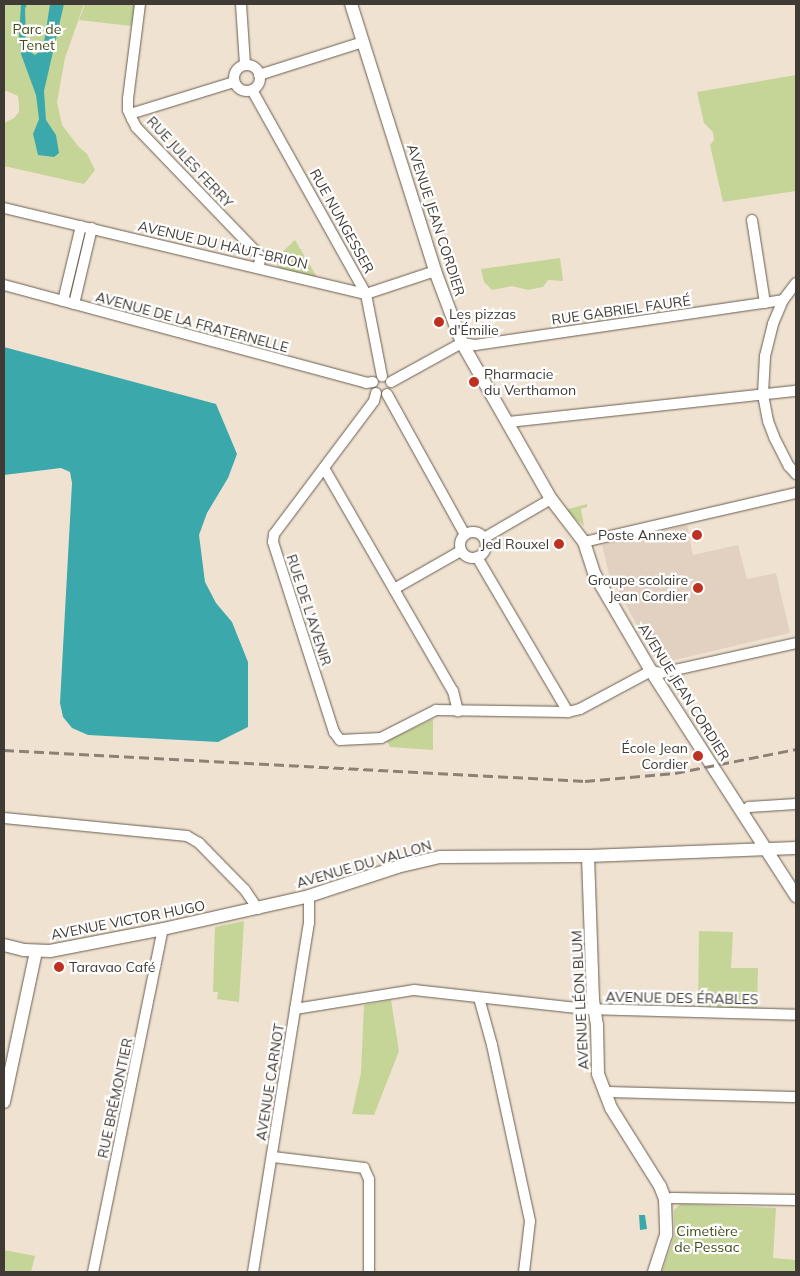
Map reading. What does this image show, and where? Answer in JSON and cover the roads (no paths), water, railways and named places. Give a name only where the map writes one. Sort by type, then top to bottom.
[{"type":"street","name":"RUE JULES FERRY","points":[[140,4],[128,99],[130,114],[136,127],[260,256],[259,268]]},
{"type":"street","points":[[241,4],[245,65]]},
{"type":"street","name":"AVENUE JEAN CORDIER","points":[[351,4],[435,271],[462,343],[509,422],[551,499],[584,542],[595,575],[651,671],[796,896]]},
{"type":"street","points":[[259,75],[363,42]]},
{"type":"street","points":[[234,82],[235,73],[245,65]]},
{"type":"street","points":[[234,82],[243,90],[252,90],[257,85],[259,75],[255,68],[245,65]]},
{"type":"street","points":[[130,114],[234,82]]},
{"type":"street","name":"RUE NUNGESSER","points":[[252,90],[366,294],[382,380],[372,387],[376,393]]},
{"type":"street","name":"AVENUE DU HAUT-BRION","points":[[4,208],[366,294]]},
{"type":"street","points":[[752,220],[765,303]]},
{"type":"street","points":[[63,301],[81,226]]},
{"type":"street","points":[[74,304],[92,228]]},
{"type":"street","points":[[366,294],[435,271]]},
{"type":"street","points":[[796,283],[783,300],[773,324],[765,356],[763,395],[768,421],[774,437],[789,466],[796,474]]},
{"type":"street","name":"AVENUE DE LA FRATERNELLE","points":[[4,286],[366,383],[382,380]]},
{"type":"street","name":"RUE GABRIEL FAURÉ","points":[[462,343],[475,345],[783,300]]},
{"type":"street","points":[[386,394],[390,391],[382,380],[462,343]]},
{"type":"street","points":[[509,422],[796,391]]},
{"type":"street","points":[[376,393],[386,394]]},
{"type":"street","name":"RUE DE L'AVENIR","points":[[376,393],[374,401],[274,534],[273,542],[334,732],[340,740],[382,738],[436,710],[458,710]]},
{"type":"street","points":[[386,394],[465,535]]},
{"type":"street","points":[[324,468],[453,691],[458,710],[568,712],[580,709],[651,671],[661,673],[796,642]]},
{"type":"street","points":[[584,542],[796,493]]},
{"type":"street","points":[[484,538],[551,499]]},
{"type":"street","points":[[473,532],[484,538],[484,551],[478,557],[470,557],[462,551],[460,542],[465,535],[473,532]]},
{"type":"street","points":[[394,589],[462,551]]},
{"type":"street","points":[[478,557],[568,712]]},
{"type":"street","points":[[742,812],[749,808],[796,804]]},
{"type":"street","points":[[4,818],[187,836],[199,843],[245,890],[258,909]]},
{"type":"street","name":"AVENUE DU VALLON","points":[[258,909],[309,896],[397,867],[440,857],[588,856],[796,848]]},
{"type":"street","name":"AVENUE LÉON BLUM","points":[[588,856],[598,1074],[610,1108],[660,1186],[665,1200],[666,1234],[654,1272]]},
{"type":"street","name":"AVENUE CARNOT","points":[[253,1272],[273,1157],[309,923],[311,907],[309,896]]},
{"type":"street","name":"AVENUE VICTOR HUGO","points":[[4,945],[36,952],[50,951],[258,909]]},
{"type":"street","name":"RUE BRÉMONTIER","points":[[92,1272],[163,928]]},
{"type":"street","points":[[4,1102],[36,952]]},
{"type":"street","name":"AVENUE DES ÉRABLES","points":[[296,1009],[414,990],[594,1010],[796,1015]]},
{"type":"street","points":[[479,998],[492,1045],[530,1221],[524,1272]]},
{"type":"street","points":[[604,1092],[796,1097]]},
{"type":"street","points":[[273,1157],[364,1168],[369,1179],[369,1272]]},
{"type":"street","points":[[665,1200],[796,1200]]},
{"type":"water","points":[[21,4],[27,4],[25,9],[26,40],[32,53],[35,55],[43,49],[50,4],[64,4],[44,91],[46,120],[56,135],[59,153],[54,157],[38,155],[33,134],[39,119],[36,95],[21,54],[19,37]]},
{"type":"water","points":[[4,347],[216,404],[237,454],[228,478],[207,513],[199,535],[205,582],[216,603],[232,622],[248,662],[248,727],[218,742],[88,735],[72,728],[63,717],[60,703],[72,483],[70,472],[61,468],[4,475]]},
{"type":"water","points":[[639,1215],[645,1215],[647,1229],[640,1230]]},
{"type":"railway","points":[[4,750],[585,781],[675,773],[796,749]]},
{"type":"place","name":"Les pizzas d'Émilie","points":[[439,322]]},
{"type":"place","name":"Pharmacie du Verthamon","points":[[474,382]]},
{"type":"place","name":"Poste Annexe","points":[[697,535]]},
{"type":"place","name":"Jed Rouxel","points":[[559,544]]},
{"type":"place","name":"Groupe scolaire Jean Cordier","points":[[698,588]]},
{"type":"place","name":"École Jean Cordier","points":[[698,756]]},
{"type":"place","name":"Taravao Café","points":[[59,967]]},
{"type":"park label","name":"Parc de Tenet","points":[[37,38]]},
{"type":"park label","name":"Cimetière de Pessac","points":[[707,1240]]}]
